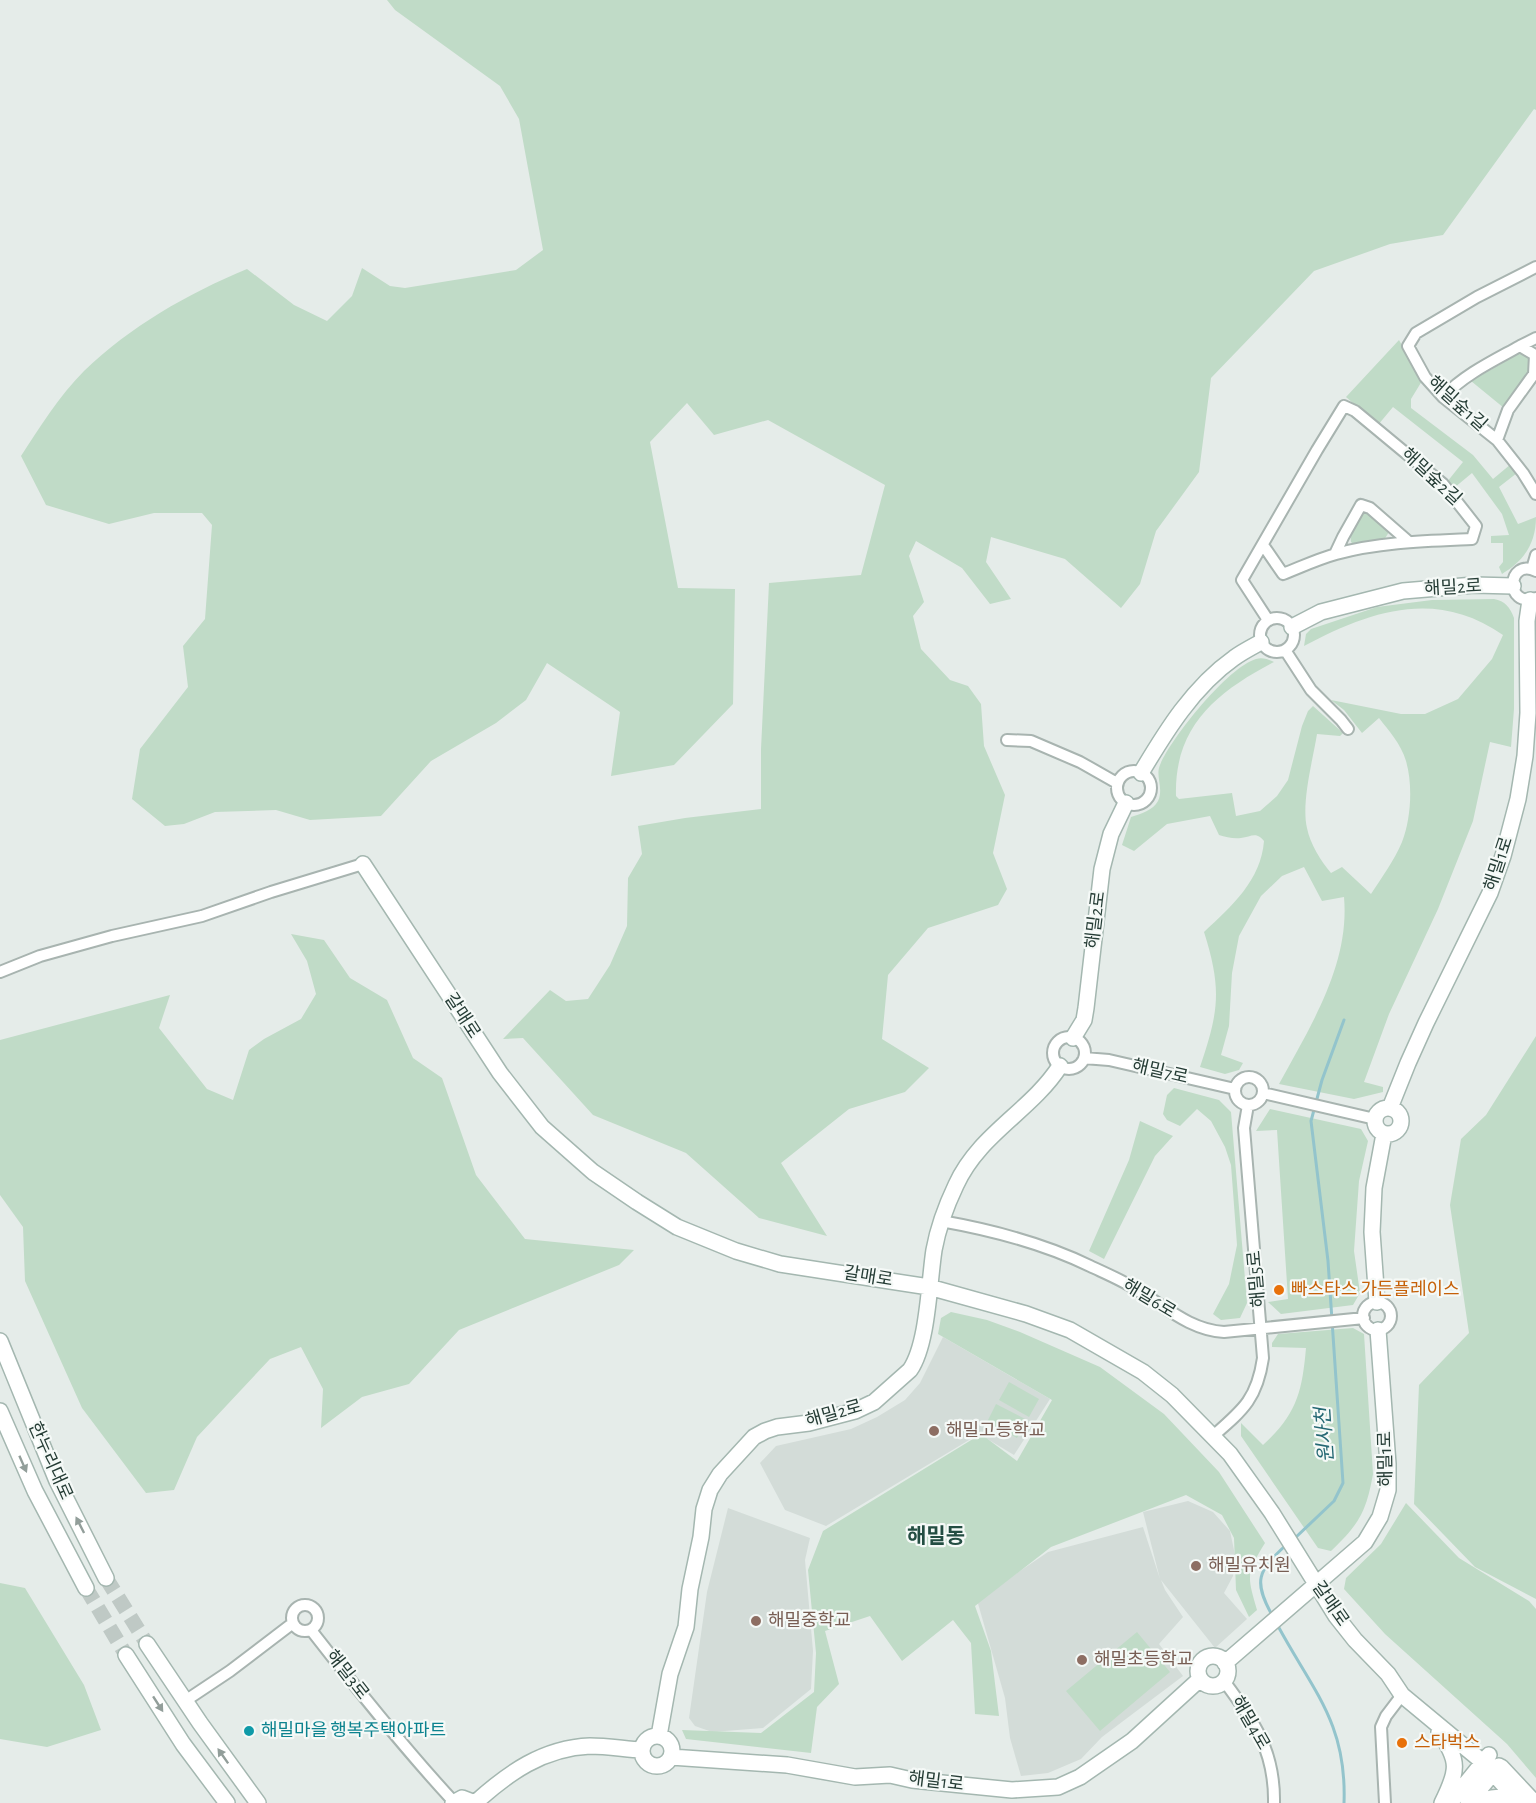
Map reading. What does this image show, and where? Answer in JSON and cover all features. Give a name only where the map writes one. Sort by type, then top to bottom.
[{"type":"street","name":"해밀숲1길","points":[[1536,267],[1477,297],[1416,333],[1408,346],[1425,377],[1443,397],[1497,440],[1536,494]]},
{"type":"street","points":[[1443,397],[1473,372],[1536,338]]},
{"type":"street","points":[[1497,440],[1508,410],[1534,374],[1535,355],[1521,346]]},
{"type":"street","name":"해밀숲2길","points":[[1263,545],[1283,574],[1335,554],[1409,542],[1472,538],[1476,526],[1443,484],[1355,411],[1344,406],[1242,580],[1268,620]]},
{"type":"street","points":[[1335,554],[1361,505],[1370,508],[1409,542]]},
{"type":"street","points":[[1533,598],[1520,598],[1513,586],[1514,576],[1518,572],[1527,568],[1534,570],[1536,555]]},
{"type":"street","name":"해밀2로","points":[[1292,627],[1321,612],[1371,597],[1403,591],[1474,585],[1513,586]]},
{"type":"street","name":"해밀1로","points":[[1390,1108],[1412,1053],[1490,893],[1503,856],[1518,799],[1525,756],[1528,713],[1527,621],[1533,598]]},
{"type":"street","points":[[1284,619],[1292,627],[1293,638],[1284,650],[1274,651],[1262,642],[1260,632],[1268,620],[1284,619]]},
{"type":"street","points":[[1141,772],[1176,717],[1212,676],[1234,658],[1262,642]]},
{"type":"street","points":[[1284,650],[1311,690],[1348,729]]},
{"type":"street","points":[[1008,740],[1031,741],[1080,762],[1118,783]]},
{"type":"street","points":[[1141,772],[1151,785],[1149,796],[1136,805],[1126,803],[1118,795],[1118,783],[1124,774],[1141,772]]},
{"type":"street","name":"해밀2로","points":[[1073,1038],[1084,1020],[1102,868],[1112,834],[1126,803]]},
{"type":"street","points":[[0,972],[40,956],[202,916],[363,864]]},
{"type":"street","name":"갈매로","points":[[363,864],[500,1073],[542,1126],[593,1172],[677,1227],[736,1251],[780,1264],[929,1287],[1026,1314],[1070,1330],[1143,1372],[1172,1395],[1230,1454],[1272,1513],[1315,1586],[1355,1640],[1388,1674],[1402,1695],[1491,1764],[1518,1803]]},
{"type":"street","points":[[1064,1038],[1073,1038],[1078,1040],[1084,1048],[1084,1058],[1074,1068],[1060,1066],[1054,1058],[1054,1049],[1064,1038]]},
{"type":"street","name":"해밀7로","points":[[1084,1058],[1109,1059],[1235,1089]]},
{"type":"street","name":"해밀2로","points":[[659,1736],[670,1674],[686,1627],[704,1509],[710,1490],[735,1455],[754,1437],[777,1427],[808,1423],[855,1411],[874,1402],[890,1390],[914,1364],[924,1326],[935,1247],[956,1184],[971,1157],[1004,1123],[1041,1092],[1060,1066]]},
{"type":"street","points":[[1249,1077],[1258,1080],[1263,1093],[1256,1104],[1248,1106],[1237,1098],[1235,1089],[1240,1080],[1249,1077]]},
{"type":"street","points":[[1263,1093],[1376,1119]]},
{"type":"street","name":"해밀5로","points":[[1213,1436],[1239,1412],[1257,1388],[1263,1358],[1244,1128],[1248,1106]]},
{"type":"street","points":[[1390,1108],[1400,1115],[1400,1126],[1392,1134],[1384,1134],[1377,1128],[1376,1119],[1379,1112],[1390,1108]]},
{"type":"street","points":[[1377,1302],[1372,1232],[1374,1188],[1384,1134]]},
{"type":"street","name":"해밀6로","points":[[942,1221],[1006,1235],[1067,1256],[1131,1286],[1202,1329],[1224,1332],[1364,1318]]},
{"type":"street","points":[[1377,1302],[1388,1307],[1391,1314],[1388,1325],[1378,1330],[1368,1326],[1364,1318],[1366,1308],[1377,1302]]},
{"type":"street","name":"해밀1로","points":[[1225,1662],[1365,1542],[1380,1517],[1388,1490],[1388,1464],[1378,1330]]},
{"type":"street","name":"한누리대로","points":[[0,1341],[57,1481],[106,1578]]},
{"type":"street","name":"한누리대로","points":[[0,1410],[35,1491],[86,1588]]},
{"type":"street","points":[[185,1701],[230,1671],[293,1623],[295,1611],[301,1606],[309,1606],[318,1615],[317,1624],[311,1630],[299,1630],[293,1623]]},
{"type":"street","name":"해밀3로","points":[[311,1630],[382,1720],[453,1803]]},
{"type":"street","points":[[147,1644],[258,1803]]},
{"type":"street","points":[[126,1655],[183,1744],[227,1803]]},
{"type":"street","points":[[1213,1656],[1225,1662],[1228,1672],[1220,1684],[1210,1685],[1200,1679],[1199,1667],[1204,1659],[1213,1656]]},
{"type":"street","name":"갈매로","points":[[1388,1674],[1399,1679],[1535,1803]]},
{"type":"street","name":"해밀1로","points":[[671,1757],[787,1765],[855,1777],[890,1775],[912,1780],[1012,1790],[1058,1787],[1080,1777],[1132,1741],[1200,1679]]},
{"type":"street","name":"해밀4로","points":[[1224,1681],[1265,1745],[1271,1761],[1274,1803]]},
{"type":"street","points":[[1385,1803],[1381,1727],[1386,1716],[1402,1695]]},
{"type":"street","points":[[1426,1715],[1454,1754],[1452,1784],[1442,1803]]},
{"type":"street","points":[[659,1736],[669,1742],[671,1757],[664,1764],[655,1766],[646,1762],[642,1750],[647,1739],[659,1736]]},
{"type":"street","points":[[453,1803],[467,1798],[475,1803],[498,1782],[547,1754],[591,1746],[642,1750]]},
{"type":"street","points":[[1450,1803],[1491,1764]]},
{"type":"street","points":[[1468,1803],[1491,1764]]},
{"type":"street","points":[[1476,1803],[1495,1797],[1504,1797],[1518,1803]]},
{"type":"shaded area","name":"해밀고등학교","points":[[943,1337],[1050,1399],[1014,1455],[979,1434],[826,1526],[785,1510],[760,1463],[776,1446],[851,1429],[905,1400],[920,1383]]},
{"type":"shaded area","name":"해밀초등학교","points":[[1188,1501],[1213,1512],[1230,1531],[1235,1555],[1233,1576],[1224,1593],[1247,1619],[1215,1648],[1161,1580],[1183,1617],[1159,1644],[1183,1676],[1102,1737],[1081,1759],[1048,1773],[1021,1776],[1010,1738],[1005,1698],[977,1600],[1048,1552],[1143,1527],[1160,1579],[1143,1512]]},
{"type":"shaded area","name":"해밀중학교","points":[[728,1508],[810,1538],[805,1560],[813,1651],[811,1689],[763,1728],[712,1732],[695,1726],[689,1718],[707,1592]]},
{"type":"green space","points":[[387,0],[1536,0],[1536,110],[1534,109],[1443,235],[1390,244],[1314,271],[1211,378],[1199,472],[1156,531],[1140,584],[1121,608],[1065,559],[991,537],[986,562],[1011,599],[990,604],[962,568],[916,541],[909,556],[924,602],[913,616],[921,649],[950,680],[968,686],[981,704],[984,746],[1005,795],[993,853],[1007,889],[998,905],[928,928],[888,975],[882,1039],[929,1068],[905,1092],[849,1109],[781,1163],[827,1236],[759,1218],[686,1153],[593,1115],[523,1038],[503,1039],[550,990],[566,1001],[588,999],[610,965],[627,926],[628,878],[642,854],[638,826],[761,809],[761,749],[769,583],[861,575],[885,485],[768,420],[714,435],[687,403],[650,442],[678,588],[735,589],[733,704],[674,765],[611,776],[620,712],[547,663],[526,700],[496,723],[431,761],[381,816],[310,820],[276,810],[215,812],[184,824],[165,826],[132,799],[140,749],[188,687],[183,646],[205,619],[212,525],[202,513],[154,513],[109,524],[46,505],[21,456],[58,401],[84,371],[140,326],[181,300],[247,269],[294,305],[327,321],[352,296],[362,268],[390,286],[405,288],[516,270],[543,250],[519,119],[500,86],[395,10]]},
{"type":"green space","points":[[1399,340],[1422,381],[1411,399],[1411,408],[1473,455],[1493,479],[1511,464],[1517,473],[1499,487],[1518,524],[1536,517],[1534,535],[1522,557],[1502,574],[1499,567],[1503,562],[1503,543],[1491,543],[1491,536],[1509,535],[1502,514],[1472,473],[1454,488],[1447,482],[1463,462],[1393,407],[1378,425],[1346,397]]},
{"type":"green space","points":[[1520,353],[1530,359],[1527,373],[1504,408],[1471,381]]},
{"type":"green space","points":[[1365,513],[1369,513],[1387,527],[1389,532],[1384,540],[1353,544],[1351,542],[1352,530]]},
{"type":"green space","points":[[1494,599],[1507,605],[1514,618],[1514,709],[1511,747],[1490,742],[1473,821],[1438,909],[1389,1014],[1364,1082],[1383,1087],[1383,1092],[1354,1099],[1279,1084],[1325,995],[1341,947],[1344,922],[1344,897],[1322,901],[1304,867],[1282,876],[1261,896],[1239,936],[1232,973],[1229,1026],[1221,1055],[1243,1063],[1239,1070],[1225,1074],[1200,1067],[1211,1030],[1216,1000],[1214,969],[1204,932],[1225,912],[1251,880],[1262,855],[1264,841],[1256,835],[1235,838],[1219,835],[1210,816],[1167,824],[1134,851],[1122,845],[1131,817],[1150,809],[1158,801],[1160,791],[1158,773],[1166,753],[1202,705],[1231,675],[1256,659],[1274,662],[1234,686],[1203,714],[1182,750],[1177,771],[1176,796],[1179,799],[1232,793],[1236,816],[1260,811],[1277,796],[1288,780],[1302,726],[1308,711],[1313,706],[1343,733],[1340,736],[1317,734],[1306,794],[1308,834],[1316,852],[1331,873],[1342,867],[1371,894],[1388,869],[1405,833],[1410,802],[1408,770],[1401,749],[1379,718],[1362,733],[1344,710],[1331,700],[1401,714],[1425,714],[1458,699],[1492,659],[1503,635],[1478,621],[1453,612],[1428,609],[1403,610],[1378,615],[1354,623],[1304,646],[1306,634],[1311,629],[1377,607],[1432,600]]},
{"type":"green space","points":[[291,934],[324,940],[350,978],[387,1000],[413,1058],[442,1078],[476,1175],[525,1239],[634,1250],[619,1265],[459,1330],[409,1384],[362,1397],[321,1428],[323,1389],[301,1347],[270,1359],[197,1437],[174,1490],[146,1493],[82,1408],[25,1281],[23,1227],[0,1195],[0,1040],[170,995],[159,1028],[207,1089],[233,1100],[249,1050],[301,1019],[316,994],[307,961]]},
{"type":"green space","points":[[1536,1036],[1536,1599],[1475,1567],[1414,1504],[1419,1385],[1469,1333],[1450,1205],[1461,1139],[1486,1115]]},
{"type":"green space","points":[[1174,1088],[1219,1100],[1231,1112],[1247,1303],[1240,1318],[1221,1320],[1213,1314],[1229,1284],[1237,1245],[1231,1165],[1225,1147],[1211,1121],[1197,1109],[1180,1126],[1167,1120],[1163,1114],[1167,1095]]},
{"type":"green space","points":[[1270,1109],[1361,1129],[1368,1141],[1359,1181],[1354,1251],[1360,1293],[1353,1305],[1281,1314],[1268,1302],[1288,1299],[1277,1130],[1256,1131]]},
{"type":"green space","points":[[1140,1121],[1173,1136],[1155,1156],[1104,1259],[1089,1251],[1129,1160]]},
{"type":"green space","points":[[951,1312],[987,1320],[1020,1332],[1100,1367],[1164,1414],[1219,1472],[1265,1543],[1254,1562],[1250,1575],[1257,1610],[1249,1617],[1236,1590],[1234,1538],[1222,1515],[1186,1495],[1051,1547],[975,1606],[991,1651],[999,1716],[975,1714],[971,1643],[953,1620],[902,1661],[870,1616],[825,1631],[839,1684],[817,1707],[811,1753],[686,1739],[682,1730],[761,1733],[814,1692],[816,1653],[808,1570],[823,1531],[981,1434],[1017,1461],[1052,1400],[938,1334],[941,1318]]},
{"type":"green space","points":[[1353,1328],[1364,1334],[1373,1474],[1360,1517],[1331,1551],[1318,1548],[1241,1436],[1241,1423],[1263,1445],[1284,1423],[1296,1401],[1300,1390],[1306,1348],[1272,1347],[1278,1334]]},
{"type":"green space","points":[[1009,1382],[1039,1399],[1029,1417],[999,1400]]},
{"type":"green space","points":[[996,1404],[1027,1420],[1017,1438],[987,1422]]},
{"type":"green space","points":[[1406,1503],[1459,1558],[1529,1601],[1536,1609],[1536,1778],[1507,1744],[1385,1634],[1344,1589],[1346,1578],[1381,1544]]},
{"type":"green space","points":[[0,1583],[25,1588],[84,1685],[101,1730],[47,1747],[0,1739]]},
{"type":"green space","points":[[1137,1632],[1170,1672],[1100,1731],[1066,1691]]},
{"type":"waterway","name":"원사천","points":[[1295,1538],[1334,1501],[1343,1483],[1328,1261],[1311,1121],[1322,1080],[1344,1020]]},
{"type":"waterway","name":"원사천","points":[[1272,1615],[1262,1593],[1261,1577],[1269,1563],[1285,1546]]},
{"type":"waterway","name":"원사천","points":[[1278,1626],[1315,1689],[1334,1729],[1340,1751],[1344,1803]]},
{"type":"tunnel","points":[[106,1578],[147,1644]]},
{"type":"tunnel","points":[[86,1588],[126,1655]]},
{"type":"place","name":"빠스타스 가든플레이스","points":[[1279,1290]]},
{"type":"place","name":"해밀고등학교","points":[[934,1431]]},
{"type":"place","name":"해밀유치원","points":[[1196,1566]]},
{"type":"place","name":"해밀중학교","points":[[756,1621]]},
{"type":"place","name":"해밀초등학교","points":[[1082,1660]]},
{"type":"place","name":"해밀마을 행복주택아파트","points":[[249,1731]]},
{"type":"place","name":"스타벅스","points":[[1402,1743]]},
{"type":"district","name":"해밀동","points":[[936,1536]]}]
